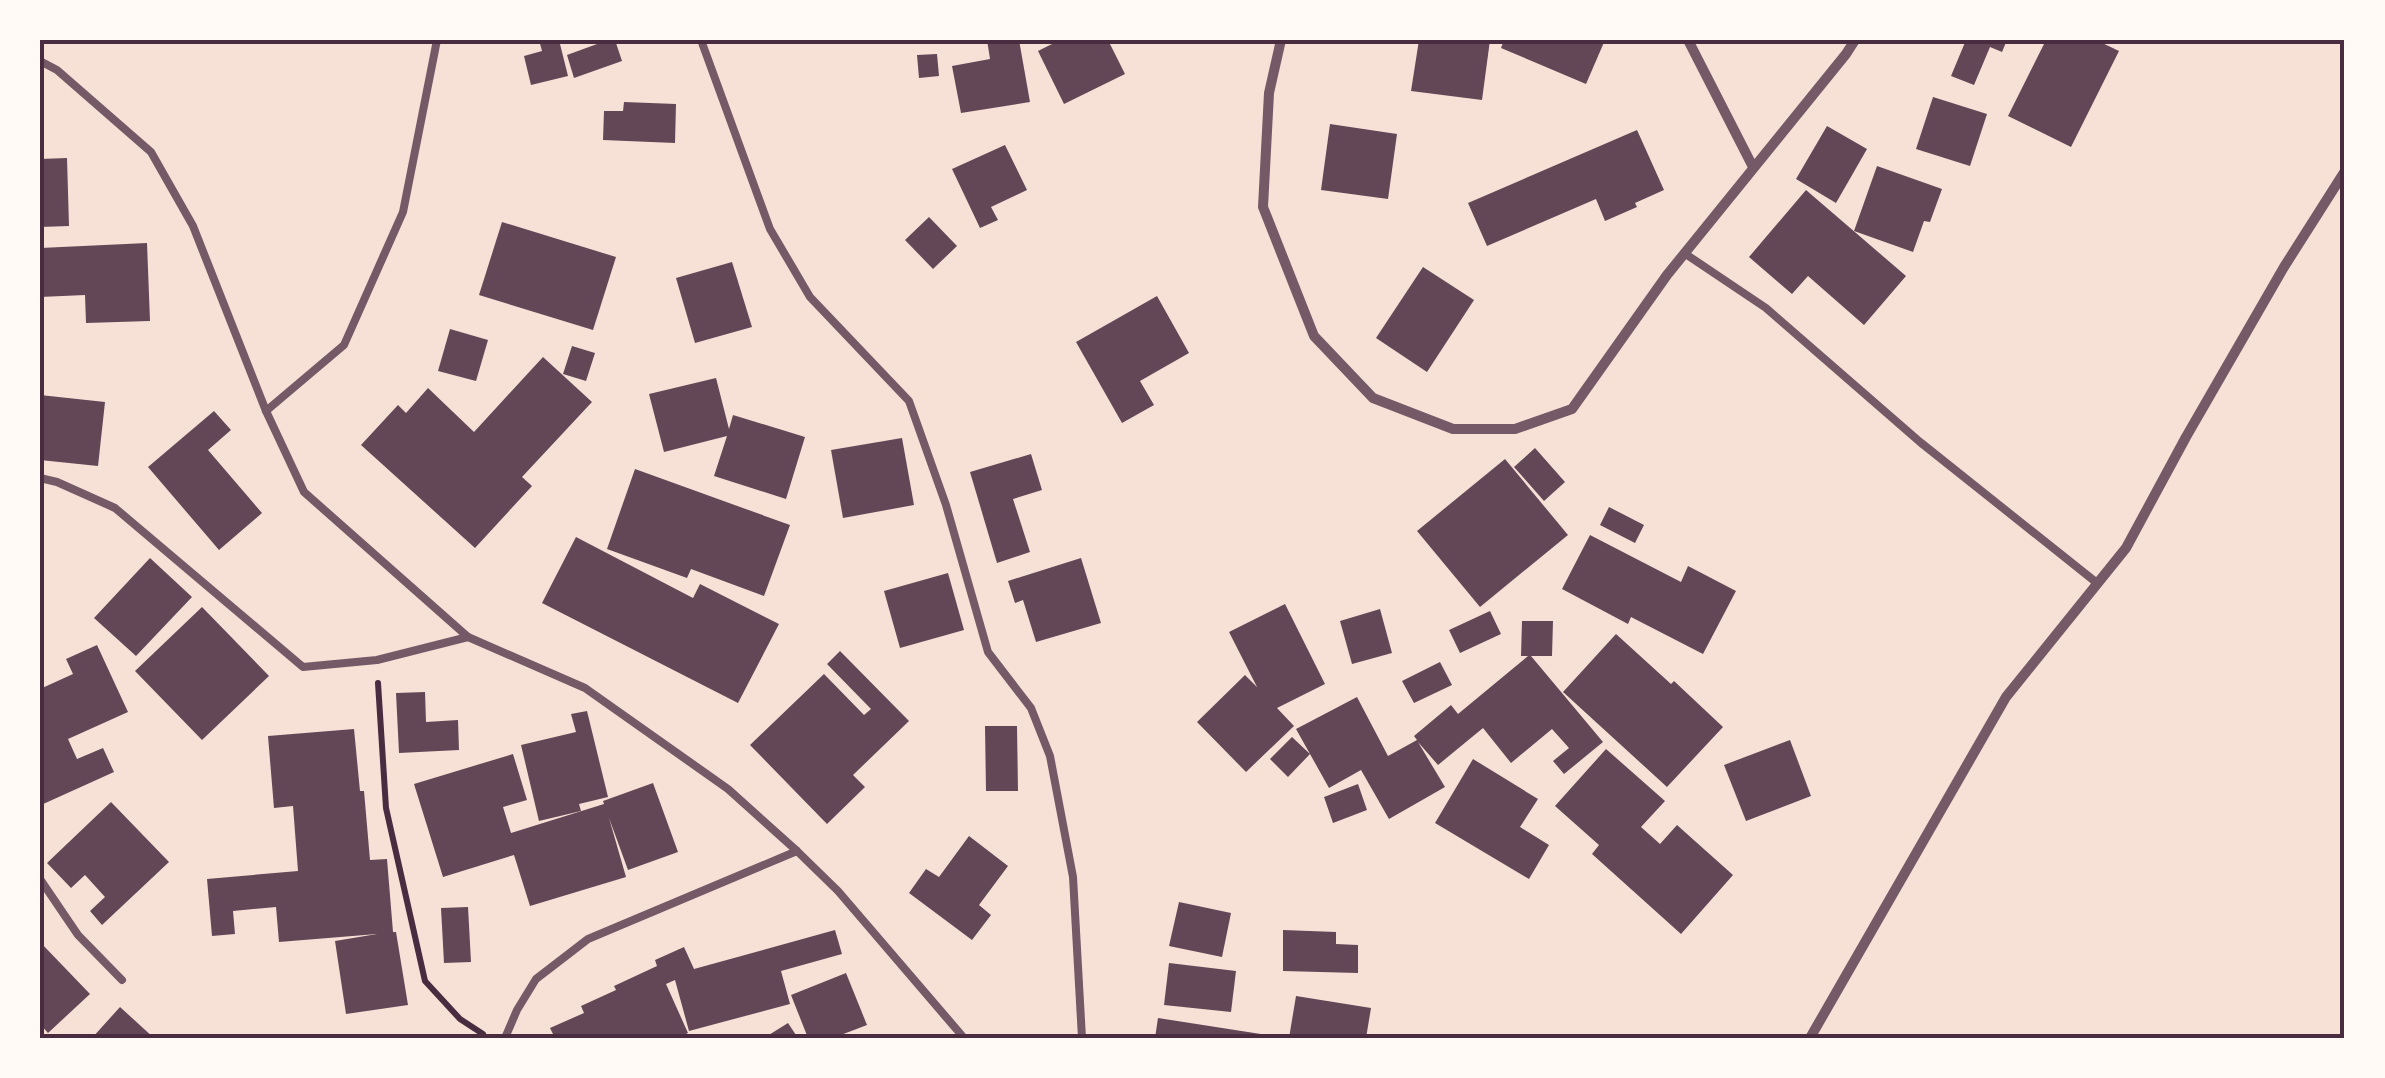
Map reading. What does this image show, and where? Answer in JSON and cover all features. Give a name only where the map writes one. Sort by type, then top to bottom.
[{"type":"street","points":[[1281,40],[1270,93],[1263,206],[1314,336],[1374,398],[1452,429],[1515,429],[1572,409],[1684,253],[1854,40]]},
{"type":"street","points":[[1688,40],[1753,167]]},
{"type":"street","points":[[1810,1038],[2006,698],[2126,548],[2284,266],[2345,171]]},
{"type":"lane","points":[[266,411],[344,345],[403,212],[437,40]]},
{"type":"lane","points":[[701,40],[770,229],[810,296],[909,401],[946,505],[988,652],[1031,708],[1050,756],[1073,878],[1082,1038]]},
{"type":"lane","points":[[40,61],[57,70],[151,152],[193,226],[266,411],[304,492],[468,637],[585,688],[728,790],[838,891],[964,1038]]},
{"type":"lane","points":[[1684,253],[1766,308],[1920,442],[2098,584]]},
{"type":"lane","points":[[40,478],[115,508],[303,667],[377,660],[468,637]]},
{"type":"lane","points":[[505,1038],[536,979],[588,939],[797,851]]},
{"type":"lane","points":[[40,880],[78,935],[122,980]]},
{"type":"path","points":[[377,660],[386,808],[424,981],[460,1019],[488,1038]]},
{"type":"building","points":[[539,40],[559,40],[568,76],[531,85],[524,56],[542,51]]},
{"type":"building","points":[[615,40],[622,61],[574,78],[567,55]]},
{"type":"building","points":[[987,40],[1019,40],[1030,102],[961,113],[952,66],[990,59]]},
{"type":"building","points":[[1060,40],[1108,40],[1125,74],[1064,104],[1038,51]]},
{"type":"building","points":[[1419,40],[1490,40],[1482,100],[1411,91]]},
{"type":"building","points":[[1504,40],[1605,40],[1586,84],[1501,48]]},
{"type":"building","points":[[1966,40],[2007,40],[2002,52],[1990,47],[1974,85],[1951,76]]},
{"type":"building","points":[[2046,40],[2096,40],[2119,51],[2071,147],[2008,116]]},
{"type":"building","points":[[937,54],[939,76],[919,78],[917,55]]},
{"type":"building","points":[[1933,97],[1987,114],[1970,166],[1916,149]]},
{"type":"building","points":[[624,102],[676,104],[675,143],[603,140],[604,111],[623,111]]},
{"type":"building","points":[[1330,124],[1397,134],[1388,199],[1321,190]]},
{"type":"building","points":[[1827,126],[1867,149],[1836,203],[1796,179]]},
{"type":"building","points":[[1637,130],[1664,190],[1605,221],[1596,199],[1487,246],[1468,203]]},
{"type":"building","points":[[1005,145],[1027,190],[991,207],[998,220],[980,228],[952,169]]},
{"type":"building","points":[[67,158],[69,226],[40,227],[40,159]]},
{"type":"building","points":[[1877,166],[1942,189],[1913,252],[1854,231]]},
{"type":"building","points":[[1806,190],[1906,276],[1864,325],[1808,276],[1792,294],[1749,257]]},
{"type":"building","points":[[929,217],[957,246],[933,269],[905,240]]},
{"type":"building","points":[[502,222],[616,257],[593,330],[479,295]]},
{"type":"building","points":[[147,243],[150,321],[86,323],[85,295],[40,297],[40,248]]},
{"type":"building","points":[[732,262],[752,327],[695,343],[676,278]]},
{"type":"building","points":[[1423,267],[1474,300],[1427,372],[1376,338]]},
{"type":"building","points":[[1157,296],[1189,353],[1140,381],[1154,405],[1122,423],[1076,342]]},
{"type":"building","points":[[450,329],[488,340],[476,381],[438,371]]},
{"type":"building","points":[[572,346],[595,353],[586,381],[563,374]]},
{"type":"building","points":[[543,357],[592,402],[522,477],[532,486],[475,548],[361,445],[398,405],[406,413],[428,388],[474,432]]},
{"type":"building","points":[[716,378],[729,429],[733,415],[805,437],[786,499],[714,476],[727,436],[664,452],[649,394]]},
{"type":"building","points":[[40,395],[105,402],[98,466],[40,460]]},
{"type":"building","points":[[214,411],[231,430],[208,450],[262,513],[219,550],[148,467]]},
{"type":"building","points":[[902,438],[914,505],[843,518],[831,450]]},
{"type":"building","points":[[1535,448],[1565,482],[1544,501],[1514,467]]},
{"type":"building","points":[[1031,454],[1042,490],[1013,499],[1030,552],[997,563],[970,472]]},
{"type":"building","points":[[1505,459],[1568,535],[1480,607],[1417,531]]},
{"type":"building","points":[[635,469],[790,525],[764,596],[691,569],[687,578],[607,549]]},
{"type":"building","points":[[1609,507],[1644,525],[1635,543],[1600,525]]},
{"type":"building","points":[[1590,535],[1681,582],[1688,566],[1736,591],[1703,654],[1631,617],[1628,624],[1562,589]]},
{"type":"building","points":[[576,537],[693,598],[700,584],[779,624],[738,703],[542,603]]},
{"type":"building","points":[[150,558],[192,597],[136,656],[94,618]]},
{"type":"building","points":[[1081,558],[1101,623],[1036,642],[1023,600],[1015,603],[1008,581]]},
{"type":"building","points":[[948,573],[964,630],[900,648],[884,591]]},
{"type":"building","points":[[1285,604],[1325,684],[1277,708],[1294,726],[1246,772],[1197,722],[1245,675],[1257,687],[1229,632]]},
{"type":"building","points":[[202,607],[269,676],[202,740],[135,671]]},
{"type":"building","points":[[1380,609],[1392,653],[1352,664],[1340,621]]},
{"type":"building","points":[[1490,611],[1501,634],[1460,653],[1449,630]]},
{"type":"building","points":[[1522,621],[1553,621],[1552,656],[1531,656],[1603,742],[1564,774],[1553,761],[1569,748],[1552,729],[1511,763],[1483,728],[1438,765],[1418,742],[1445,787],[1389,819],[1361,770],[1329,788],[1296,729],[1357,697],[1388,756],[1417,740],[1414,736],[1451,705],[1458,714],[1528,656],[1521,656]]},
{"type":"building","points":[[1616,634],[1723,727],[1667,787],[1563,692]]},
{"type":"building","points":[[97,645],[128,712],[68,739],[77,759],[103,748],[114,772],[41,805],[40,689],[73,674],[66,659]]},
{"type":"building","points":[[840,651],[909,721],[853,775],[865,787],[827,824],[750,745],[824,674],[864,715],[871,709],[827,664]]},
{"type":"building","points":[[1440,662],[1452,685],[1414,703],[1402,681]]},
{"type":"building","points":[[425,692],[426,722],[458,720],[459,750],[399,753],[396,693]]},
{"type":"building","points":[[587,711],[608,797],[579,804],[581,811],[539,821],[521,745],[576,732],[571,714]]},
{"type":"building","points":[[985,726],[1017,726],[1018,791],[986,791]]},
{"type":"building","points":[[354,729],[370,860],[387,859],[393,932],[408,1005],[346,1014],[335,941],[377,934],[279,942],[276,907],[233,911],[235,934],[212,936],[207,879],[298,871],[293,806],[274,808],[268,736]]},
{"type":"building","points":[[1292,737],[1310,754],[1288,777],[1270,759]]},
{"type":"building","points":[[1790,740],[1811,796],[1746,821],[1724,765]]},
{"type":"building","points":[[1606,749],[1665,801],[1641,827],[1660,844],[1677,825],[1733,875],[1681,934],[1592,854],[1599,845],[1555,806]]},
{"type":"building","points":[[513,754],[527,800],[503,807],[511,833],[604,804],[603,801],[653,783],[678,852],[628,870],[609,818],[626,877],[530,906],[514,855],[443,877],[414,784]]},
{"type":"building","points":[[1473,759],[1538,799],[1520,827],[1549,845],[1529,879],[1435,823]]},
{"type":"building","points":[[1358,784],[1367,810],[1333,823],[1324,797]]},
{"type":"building","points":[[111,802],[169,862],[102,925],[90,911],[105,897],[85,875],[71,888],[47,863]]},
{"type":"building","points":[[969,836],[1008,866],[979,905],[991,915],[972,940],[909,893],[926,869],[939,877]]},
{"type":"building","points":[[1179,902],[1231,913],[1222,957],[1169,946]]},
{"type":"building","points":[[468,907],[471,962],[444,963],[441,908]]},
{"type":"building","points":[[835,930],[842,954],[781,971],[790,1004],[689,1031],[675,980],[666,984],[688,1033],[678,1038],[555,1038],[550,1028],[584,1013],[581,1006],[616,990],[614,986],[657,966],[655,960],[684,947],[694,969]]},
{"type":"building","points":[[1283,930],[1336,932],[1336,944],[1358,945],[1358,973],[1283,971]]},
{"type":"building","points":[[40,942],[90,994],[48,1033],[40,1024]]},
{"type":"building","points":[[1169,963],[1236,971],[1231,1012],[1164,1005]]},
{"type":"building","points":[[846,973],[867,1025],[833,1038],[808,1038],[791,995]]},
{"type":"building","points":[[1296,996],[1371,1008],[1366,1038],[1289,1038]]},
{"type":"building","points":[[120,1007],[154,1038],[92,1038]]},
{"type":"building","points":[[1158,1018],[1274,1036],[1274,1038],[1155,1038]]},
{"type":"building","points":[[788,1023],[798,1038],[764,1038]]}]
